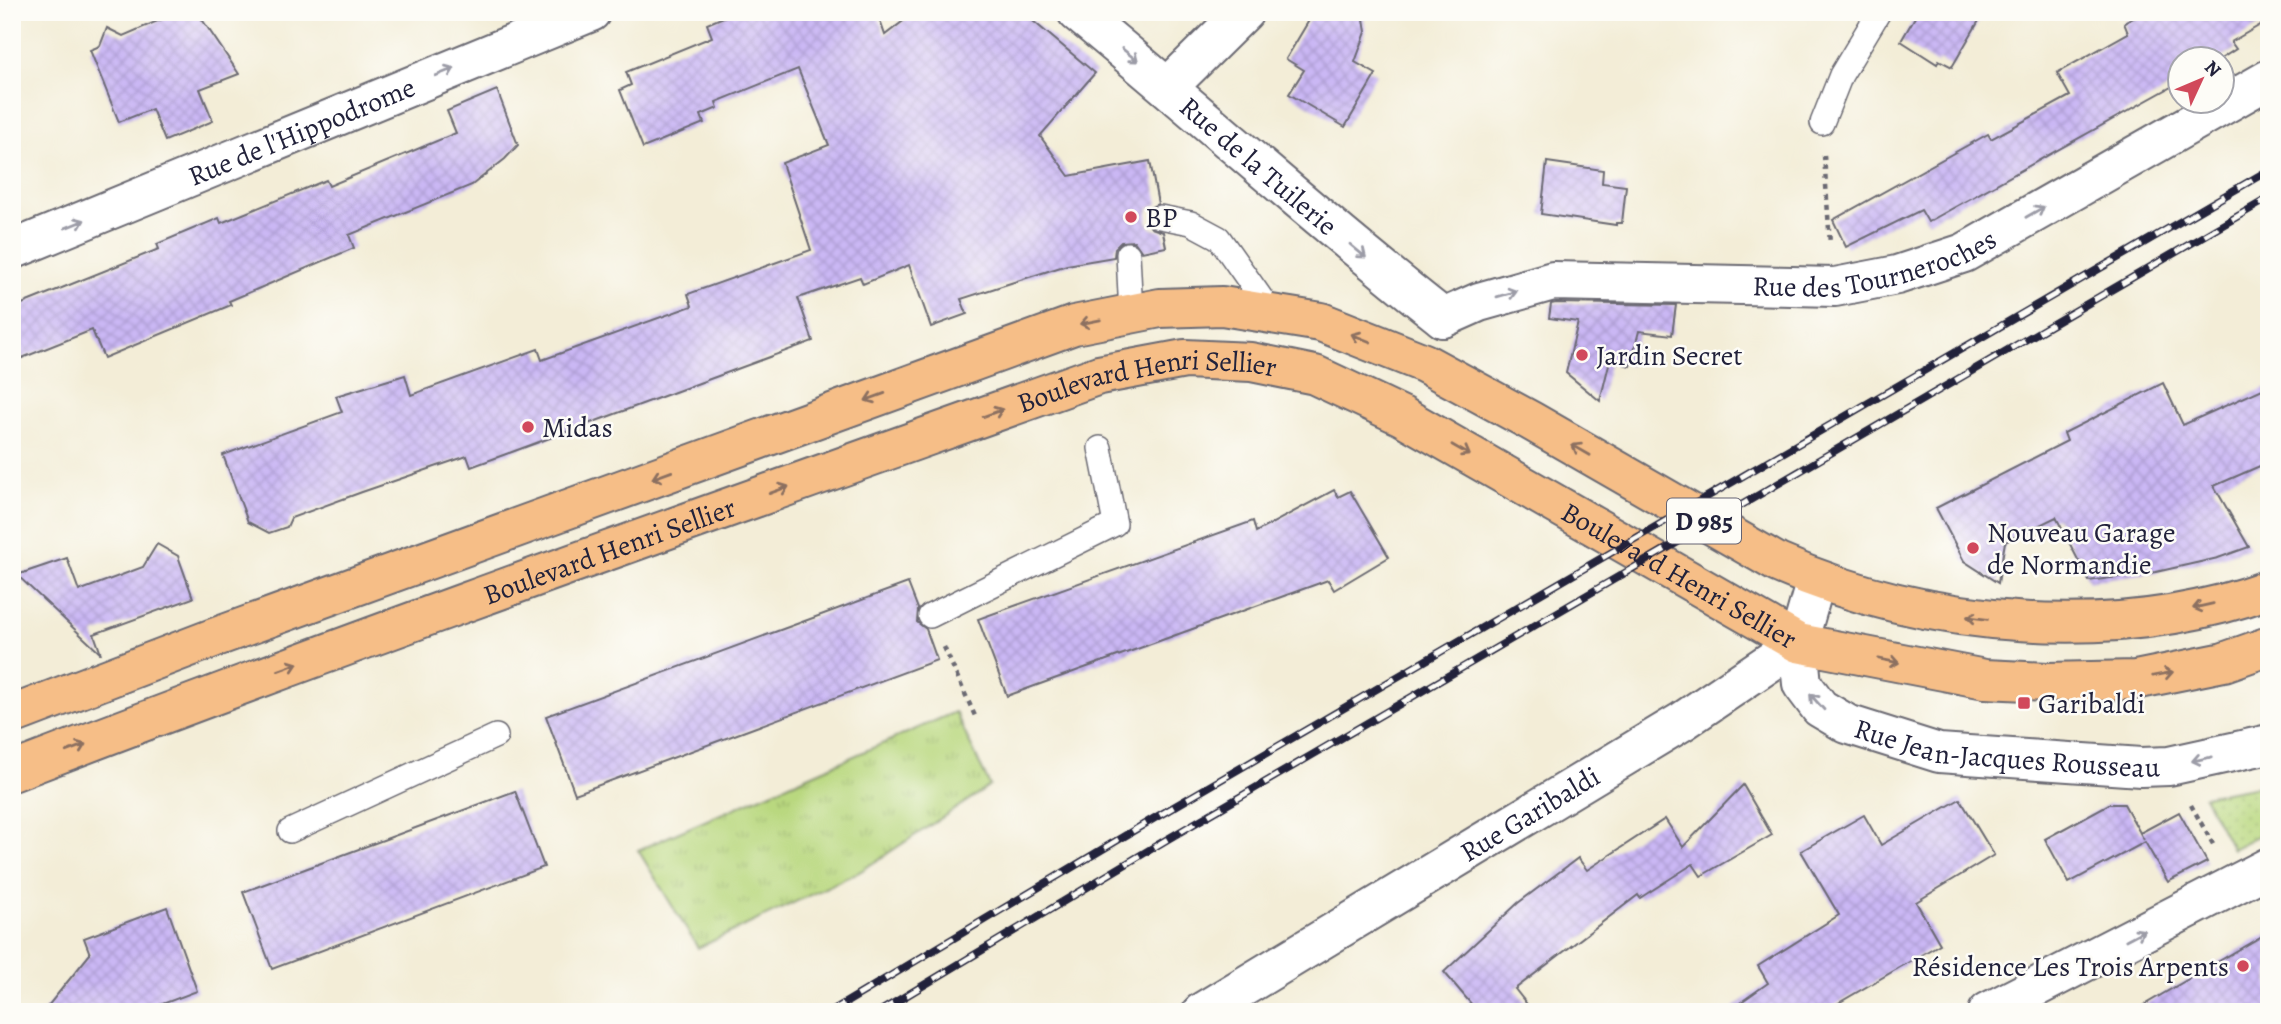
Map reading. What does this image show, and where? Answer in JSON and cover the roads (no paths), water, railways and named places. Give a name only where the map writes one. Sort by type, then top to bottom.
[{"type":"main road","name":"Boulevard Henri Sellier","points":[[12,715],[216,637],[1073,325],[1160,309],[1222,306],[1321,322],[1424,363],[1778,563],[1816,580],[1878,598],[1971,617],[2074,623],[2159,616],[2269,589]]},
{"type":"main road","name":"Boulevard Henri Sellier","points":[[12,772],[234,686],[1099,375],[1185,359],[1251,362],[1315,375],[1402,416],[1798,643],[1973,677],[2048,682],[2135,680],[2224,662],[2269,646]]},
{"type":"main road","points":[[1402,416],[1424,363]]},
{"type":"street","name":"Rue de l'Hippodrome","points":[[12,250],[591,12]]},
{"type":"street","name":"Rue de la Tuilerie","points":[[1077,12],[1352,246],[1443,318]]},
{"type":"street","points":[[1168,87],[1244,12]]},
{"type":"street","name":"Rue des Tourneroches","points":[[1443,318],[1479,302],[1553,281],[1835,286],[1897,275],[1964,253],[2269,79]]},
{"type":"street","points":[[1424,363],[1443,318]]},
{"type":"street","points":[[1798,643],[1816,580]]},
{"type":"street","name":"Rue Jean-Jacques Rousseau","points":[[1798,643],[1802,684],[1820,708],[1847,723],[1939,753],[2141,767],[2169,766],[2269,744]]},
{"type":"street","name":"Rue Garibaldi","points":[[1202,1012],[1661,735],[1798,643]]},
{"type":"street","points":[[1988,1012],[2269,867]]},
{"type":"lane","points":[[1822,123],[1842,75],[1880,12]]},
{"type":"lane","points":[[1160,217],[1191,223],[1219,238],[1273,315]]},
{"type":"lane","points":[[1128,254],[1131,314]]},
{"type":"lane","points":[[930,616],[1115,524],[1100,448]]},
{"type":"lane","points":[[290,831],[496,736]]},
{"type":"railway","points":[[830,1012],[1153,819],[2269,170]]},
{"type":"railway","points":[[879,1012],[1166,840],[2269,198]]},
{"type":"place","name":"BP","points":[[1131,217]]},
{"type":"place","name":"Jardin Secret","points":[[1582,355]]},
{"type":"place","name":"Midas","points":[[528,427]]},
{"type":"place","name":"Nouveau Garage de Normandie","points":[[1973,548]]},
{"type":"place","name":"Garibaldi","points":[[2024,703]]},
{"type":"place","name":"Résidence Les Trois Arpents","points":[[2243,966]]}]
